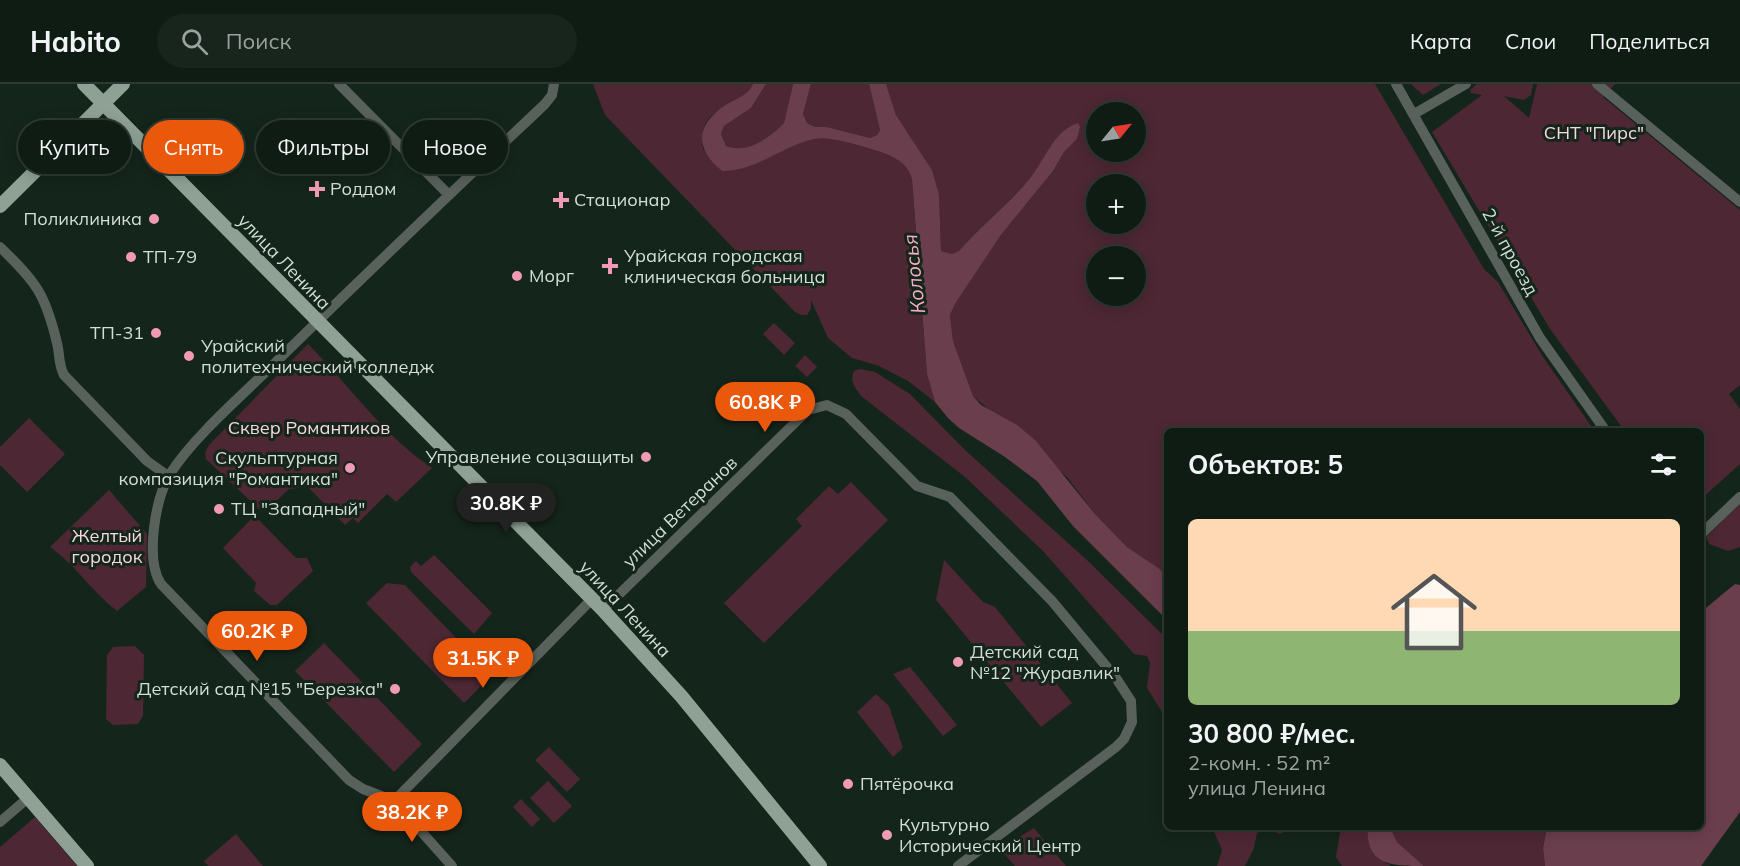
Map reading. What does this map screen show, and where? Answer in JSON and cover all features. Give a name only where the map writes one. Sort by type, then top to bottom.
[{"type":"main road","name":"улица Ленина","points":[[84,84],[603,610],[675,690],[820,866]]},
{"type":"main road","points":[[0,206],[123,84]]},
{"type":"main road","points":[[0,765],[87,866]]},
{"type":"street","points":[[339,84],[449,195]]},
{"type":"street","points":[[452,866],[394,801],[363,789],[350,780],[161,584],[155,571],[154,533],[159,502],[168,476],[190,449],[317,322],[545,104],[552,95],[554,84]]},
{"type":"street","name":"2-й проезд","points":[[1396,84],[1540,338],[1604,428]]},
{"type":"street","points":[[1414,114],[1466,84]]},
{"type":"street","points":[[1604,86],[1740,202]]},
{"type":"street","points":[[0,247],[40,291],[58,345],[59,363],[64,375],[147,461],[168,476]]},
{"type":"street","name":"улица Ветеранов","points":[[603,610],[813,407],[827,405],[841,411],[917,486],[950,497],[1046,594],[1116,678],[1131,701],[1129,730],[1116,747],[958,866]]},
{"type":"street","points":[[1704,531],[1740,497]]},
{"type":"street","points":[[394,801],[592,599]]},
{"type":"street","points":[[0,822],[28,798]]},
{"type":"green space","points":[[593,84],[753,84],[747,93],[721,109],[706,123],[703,149],[722,171],[746,167],[802,142],[821,138],[878,151],[903,164],[912,179],[927,374],[935,402],[908,381],[879,366],[852,358],[828,338],[811,300],[811,309],[807,315],[795,312],[605,115]]},
{"type":"green space","points":[[766,84],[793,84],[784,123],[758,143],[742,148],[726,146],[721,134],[724,126],[751,108]]},
{"type":"green space","points":[[811,84],[869,84],[880,130],[877,135],[870,138],[827,127],[815,127],[807,123],[803,114]]},
{"type":"green space","points":[[886,84],[1375,84],[1484,269],[1498,282],[1543,357],[1593,428],[1164,428],[1164,574],[1127,547],[1095,514],[1067,477],[973,396],[953,341],[950,315],[955,304],[1001,235],[1053,171],[1064,152],[1077,139],[1078,123],[1057,138],[1038,167],[1006,204],[959,251],[952,254],[941,251],[939,194],[932,170],[896,115]]},
{"type":"green space","points":[[1411,84],[1441,84],[1423,95]]},
{"type":"green space","name":"СНТ \"Пирс\"","points":[[1477,84],[1533,84],[1531,95],[1524,100],[1504,96],[1529,118],[1537,84],[1615,84],[1603,97],[1740,210],[1740,385],[1729,394],[1740,409],[1740,464],[1704,496],[1704,428],[1623,428],[1550,329],[1432,132],[1482,95],[1471,93],[1470,90]]},
{"type":"green space","points":[[774,323],[795,343],[784,355],[763,334]]},
{"type":"green space","name":"Сквер Романтиков","points":[[308,344],[382,425],[414,455],[432,468],[396,502],[387,494],[358,523],[353,518],[345,525],[308,487],[289,489],[268,509],[259,509],[206,459],[205,453],[209,445]]},
{"type":"green space","points":[[805,355],[817,367],[807,377],[795,366]]},
{"type":"green space","points":[[860,369],[875,372],[910,394],[965,450],[1088,561],[1164,636],[1164,715],[1147,688],[1150,663],[1147,656],[1134,654],[1043,551],[965,477],[861,396],[853,384],[854,371]]},
{"type":"green space","points":[[29,418],[65,454],[27,492],[0,465],[0,447]]},
{"type":"green space","points":[[851,482],[888,520],[764,643],[724,603],[802,526],[796,519],[829,486],[838,494]]},
{"type":"green space","name":"Желтый городок","points":[[109,490],[147,534],[146,587],[117,611],[50,547]]},
{"type":"green space","points":[[1740,504],[1740,547],[1728,551],[1709,544],[1706,537]]},
{"type":"green space","points":[[252,518],[258,519],[296,558],[307,558],[313,571],[277,605],[270,605],[254,591],[256,583],[223,548]]},
{"type":"green space","points":[[434,555],[492,613],[474,634],[411,572],[410,567],[416,561],[421,566]]},
{"type":"green space","points":[[944,560],[983,602],[995,607],[1072,703],[1041,727],[936,600]]},
{"type":"green space","points":[[387,583],[405,585],[492,675],[464,703],[366,603]]},
{"type":"green space","points":[[324,643],[422,744],[394,772],[295,671]]},
{"type":"green space","points":[[135,646],[144,655],[143,716],[138,724],[113,725],[106,719],[107,655],[113,647]]},
{"type":"green space","points":[[910,667],[957,725],[943,736],[893,674]]},
{"type":"green space","points":[[876,694],[889,706],[903,748],[893,757],[857,712]]},
{"type":"green space","points":[[549,747],[580,779],[567,792],[535,760]]},
{"type":"green space","points":[[548,781],[572,806],[554,823],[530,798]]},
{"type":"green space","points":[[521,799],[540,819],[532,827],[513,807]]},
{"type":"green space","points":[[35,817],[77,866],[0,866],[0,847]]},
{"type":"green space","points":[[1034,828],[1066,866],[1015,866],[1000,849]]},
{"type":"green space","points":[[1213,830],[1264,830],[1257,833],[1254,848],[1245,866],[1217,866],[1222,850]]},
{"type":"green space","points":[[1270,830],[1287,830],[1280,834]]},
{"type":"green space","points":[[1340,830],[1369,830],[1374,854],[1391,866],[1342,866],[1336,857]]},
{"type":"green space","points":[[1391,830],[1546,830],[1543,848],[1545,866],[1424,866],[1397,842]]},
{"type":"green space","points":[[236,834],[263,866],[208,866],[204,861]]},
{"type":"shaded area","points":[[753,84],[766,84],[751,108],[724,126],[721,134],[726,146],[742,148],[750,146],[765,139],[778,129],[784,123],[793,84],[811,84],[803,114],[807,123],[815,127],[827,127],[870,138],[877,135],[880,130],[869,84],[886,84],[896,115],[932,170],[939,194],[941,251],[952,254],[959,251],[1025,184],[1057,137],[1070,126],[1078,123],[1080,127],[1077,139],[1064,152],[1053,171],[1001,235],[955,304],[950,315],[953,341],[973,396],[981,405],[1017,425],[1035,440],[1095,514],[1127,547],[1164,574],[1164,617],[1073,526],[1037,481],[1005,457],[959,428],[935,402],[927,374],[912,179],[907,168],[894,158],[878,151],[821,138],[802,142],[757,163],[734,170],[722,171],[713,163],[703,146],[702,138],[708,122],[724,106],[744,95]]},
{"type":"shaded area","points":[[1735,584],[1740,585],[1740,812],[1701,866],[1545,866],[1543,848],[1546,830],[1704,830],[1704,610]]},
{"type":"shaded area","points":[[1368,830],[1391,830],[1397,842],[1424,866],[1392,864],[1384,861],[1371,850]]},
{"type":"place","name":"Роддом","points":[[317,189]]},
{"type":"place","name":"Стационар","points":[[561,200]]},
{"type":"place","name":"Поликлиника","points":[[154,219]]},
{"type":"place","name":"ТП-79","points":[[131,257]]},
{"type":"place","name":"Урайская городская клиническая больница","points":[[610,266]]},
{"type":"place","name":"Морг","points":[[517,276]]},
{"type":"place","name":"ТП-31","points":[[156,333]]},
{"type":"place","name":"Урайский политехнический колледж","points":[[189,356]]},
{"type":"place","name":"Управление соцзащиты","points":[[646,457]]},
{"type":"place","name":"Скульптурная компазиция \"Романтика\"","points":[[350,468]]},
{"type":"place","name":"ТЦ \"Западный\"","points":[[219,509]]},
{"type":"place","name":"Детский сад №12 \"Журавлик\"","points":[[958,662]]},
{"type":"place","name":"Детский сад №15 \"Березка\"","points":[[395,689]]},
{"type":"place","name":"Пятёрочка","points":[[848,784]]},
{"type":"place","name":"Культурно Исторический Центр","points":[[887,835]]},
{"type":"water label","name":"Колосья","points":[[914,274]]}]
